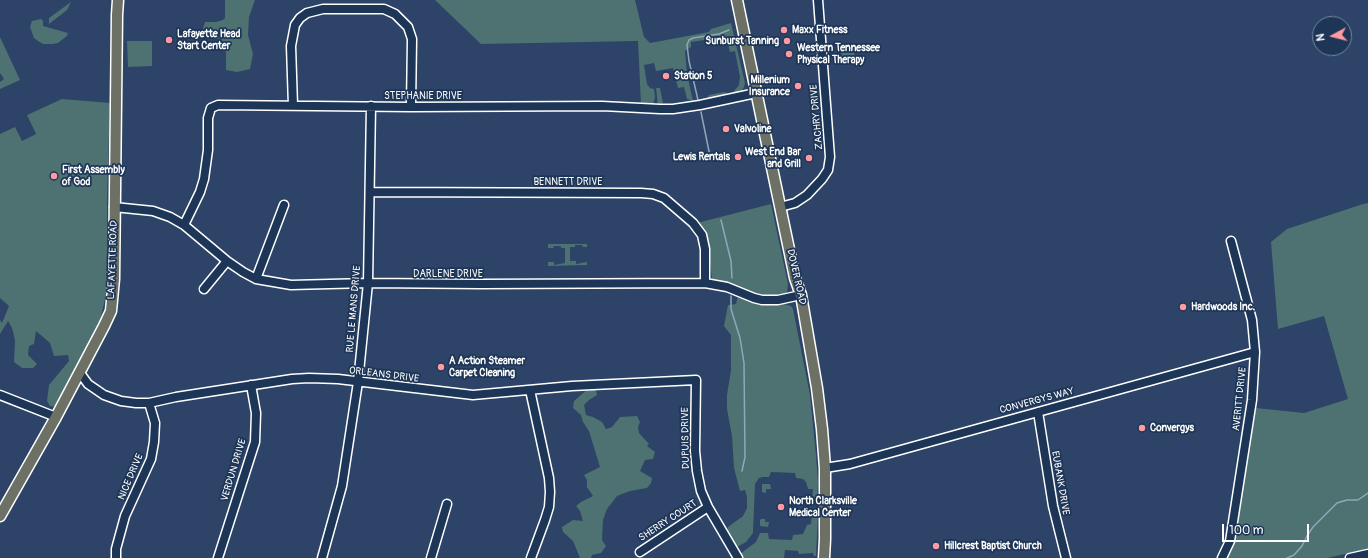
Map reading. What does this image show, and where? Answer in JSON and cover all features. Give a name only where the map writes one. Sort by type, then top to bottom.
[{"type":"main road","name":"LAFAYETTE ROAD","points":[[0,516],[56,418],[104,326],[110,311],[114,284],[118,0]]},
{"type":"main road","name":"DOVER ROAD","points":[[736,0],[795,278],[801,295],[817,388],[825,468],[826,519],[824,558]]},
{"type":"street","name":"ZACHRY DRIVE","points":[[780,207],[795,203],[807,195],[828,170],[830,157],[818,0]]},
{"type":"street","points":[[293,106],[291,46],[295,25],[300,18],[313,10],[384,9],[395,14],[408,27],[412,38],[410,107]]},
{"type":"street","name":"STEPHANIE DRIVE","points":[[184,225],[200,192],[204,179],[208,150],[208,118],[211,108],[218,105],[410,107],[602,106],[651,110],[673,109],[756,93]]},
{"type":"street","name":"RUE LE MANS DRIVE","points":[[322,558],[342,486],[358,382],[368,283],[372,106]]},
{"type":"street","name":"BENNETT DRIVE","points":[[370,192],[641,192],[653,194],[664,198],[693,223],[702,235],[705,249],[705,283]]},
{"type":"street","points":[[256,279],[284,205]]},
{"type":"street","name":"DARLENE DRIVE","points":[[114,207],[153,211],[170,217],[184,225],[227,261],[243,272],[256,279],[291,285],[368,283],[705,283],[727,287],[762,300],[778,300],[801,295]]},
{"type":"street","name":"AVERITT DRIVE","points":[[1222,558],[1230,541],[1252,400],[1254,352],[1252,320],[1231,241]]},
{"type":"street","points":[[204,289],[227,261]]},
{"type":"street","name":"CONVERGYS WAY","points":[[825,468],[850,464],[1254,352]]},
{"type":"street","name":"ORLEANS DRIVE","points":[[80,373],[88,384],[104,395],[121,401],[136,403],[149,403],[176,397],[251,385],[309,378],[338,379],[473,395],[572,386],[696,380]]},
{"type":"street","name":"DUPUIS DRIVE","points":[[696,380],[694,451],[701,491],[708,507],[738,558]]},
{"type":"street","name":"VERDUN DRIVE","points":[[218,558],[254,442],[256,412],[251,385]]},
{"type":"street","points":[[530,390],[549,478],[550,492],[549,507],[531,558]]},
{"type":"street","points":[[0,394],[56,418]]},
{"type":"street","name":"NICE DRIVE","points":[[116,558],[118,542],[125,516],[151,459],[156,432],[149,403]]},
{"type":"street","name":"EUBANK DRIVE","points":[[1038,412],[1053,506],[1066,558]]},
{"type":"street","points":[[431,558],[447,504]]},
{"type":"street","name":"SHERRY COURT","points":[[640,552],[708,507]]},
{"type":"street","points":[[1350,558],[1368,554]]},
{"type":"green space","points":[[225,0],[255,0],[249,17],[248,35],[253,54],[250,69],[237,72],[226,70],[226,52],[221,39],[206,38],[201,35],[205,22],[216,22],[225,18]]},
{"type":"green space","points":[[435,0],[635,0],[644,37],[650,43],[709,32],[711,29],[731,23],[745,83],[744,87],[740,93],[734,94],[734,91],[739,85],[740,77],[735,51],[730,52],[727,40],[722,41],[718,38],[691,42],[691,47],[685,51],[687,74],[693,101],[687,99],[684,87],[678,88],[673,68],[656,71],[654,63],[644,65],[647,84],[650,88],[654,89],[655,97],[653,105],[641,105],[638,41],[481,44]]},
{"type":"green space","points":[[71,2],[67,10],[49,24],[49,18]]},
{"type":"green space","points":[[41,19],[43,21],[43,26],[68,33],[67,36],[58,43],[53,44],[43,44],[38,41],[34,38],[30,27],[32,21]]},
{"type":"green space","points":[[0,37],[20,80],[0,89],[0,82],[4,79],[0,73]]},
{"type":"green space","points":[[127,41],[152,41],[152,66],[128,67]]},
{"type":"green space","points":[[853,46],[855,58],[842,60],[841,48]]},
{"type":"green space","points":[[656,88],[660,88],[663,103],[658,106]]},
{"type":"green space","points":[[725,92],[727,94],[726,97],[709,100],[707,99],[709,95]]},
{"type":"green space","name":"First Assembly of God","points":[[62,99],[110,103],[107,197],[107,247],[109,270],[108,285],[100,321],[90,345],[57,407],[50,406],[47,401],[49,385],[69,361],[68,355],[54,356],[50,343],[36,331],[34,344],[29,346],[28,355],[37,364],[33,368],[22,368],[14,362],[15,340],[12,328],[8,321],[0,334],[0,320],[2,323],[9,306],[0,298],[0,134],[15,127],[22,141],[36,134],[27,115]]},
{"type":"green space","points":[[1368,203],[1368,549],[1327,558],[1228,558],[1232,548],[1256,408],[1304,413],[1348,399],[1324,316],[1278,329],[1271,242],[1287,229]]},
{"type":"green space","points":[[771,204],[788,284],[787,292],[780,296],[757,295],[734,285],[712,279],[708,242],[697,223]]},
{"type":"green space","points":[[548,244],[587,244],[587,247],[575,245],[575,247],[570,247],[570,261],[576,261],[576,264],[587,262],[587,265],[548,266],[548,262],[554,262],[554,265],[565,263],[565,248],[561,248],[561,246],[554,246],[553,248],[548,248]]},
{"type":"green space","points":[[738,296],[758,303],[784,304],[791,306],[793,309],[810,395],[818,482],[817,502],[808,503],[808,500],[812,500],[813,489],[808,489],[806,482],[803,479],[796,478],[795,473],[771,472],[769,477],[759,478],[755,484],[753,533],[746,542],[737,547],[727,531],[728,527],[743,516],[747,508],[747,497],[745,490],[740,491],[734,468],[732,436],[727,409],[727,395],[731,370],[731,335],[724,326],[728,305],[736,304]]},
{"type":"green space","points":[[595,387],[597,395],[584,405],[586,415],[602,422],[606,429],[612,427],[620,417],[637,416],[640,422],[638,427],[639,433],[649,444],[647,446],[655,452],[653,459],[645,460],[640,471],[652,478],[651,483],[647,488],[630,491],[617,496],[607,509],[603,520],[602,540],[606,546],[601,553],[592,555],[591,558],[580,558],[573,541],[563,532],[562,527],[573,520],[583,521],[580,511],[576,506],[593,496],[587,487],[587,480],[584,475],[600,467],[589,431],[583,422],[581,415],[573,408],[574,401],[589,388]]},
{"type":"green space","points":[[762,484],[770,484],[771,489],[766,489],[766,493],[762,492]]},
{"type":"green space","points":[[806,512],[815,512],[818,514],[816,556],[814,556],[813,553],[799,554],[798,551],[785,550],[784,558],[742,558],[740,554],[756,542],[760,533],[768,533],[769,539],[792,540],[793,535],[803,534],[807,525],[811,524],[812,514],[807,514]]},
{"type":"green space","points":[[761,519],[765,519],[765,522],[769,522],[768,527],[760,526]]},
{"type":"waterway","points":[[698,100],[689,61],[687,45],[689,40],[719,34],[729,30]]},
{"type":"waterway","points":[[701,112],[711,161]]},
{"type":"waterway","points":[[721,220],[731,261],[732,278]]},
{"type":"waterway","points":[[731,296],[731,309],[740,338],[744,363],[745,457],[742,471]]},
{"type":"waterway","points":[[1287,558],[1294,555],[1302,546],[1313,527],[1337,503],[1347,500],[1358,500],[1368,493]]},
{"type":"place","name":"Maxx Fitness","points":[[784,30]]},
{"type":"place","name":"Lafayette Head Start Center","points":[[169,40]]},
{"type":"place","name":"Sunburst Tanning","points":[[787,41]]},
{"type":"place","name":"Western Tennessee Physical Therapy","points":[[789,54]]},
{"type":"place","name":"Station 5","points":[[666,76]]},
{"type":"place","name":"Millenium Insurance","points":[[798,86]]},
{"type":"place","name":"Valvoline","points":[[726,129]]},
{"type":"place","name":"Lewis Rentals","points":[[738,157]]},
{"type":"place","name":"West End Bar and Grill","points":[[809,158]]},
{"type":"place","name":"First Assembly of God","points":[[54,176]]},
{"type":"place","name":"Hardwoods Inc.","points":[[1183,307]]},
{"type":"place","name":"A Action Steamer Carpet Cleaning","points":[[441,367]]},
{"type":"place","name":"Convergys","points":[[1142,428]]},
{"type":"place","name":"North Clarksville Medical Center","points":[[781,507]]},
{"type":"place","name":"Hillcrest Baptist Church","points":[[936,546]]}]
